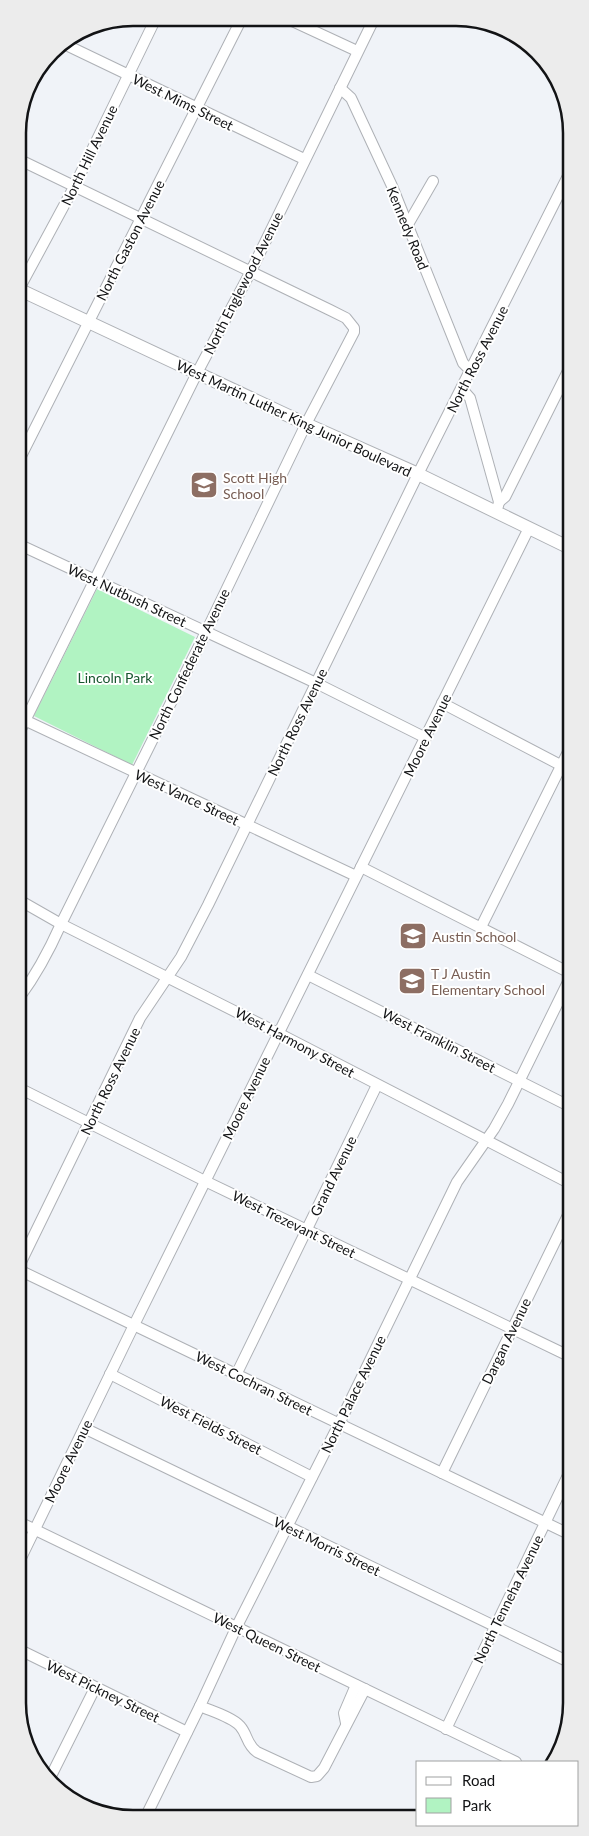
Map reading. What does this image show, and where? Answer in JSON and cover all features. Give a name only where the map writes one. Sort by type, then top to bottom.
[{"type":"main road","name":"West Martin Luther King Junior Boulevard","points":[[26,293],[306,424],[497,507],[529,528],[563,545]]},
{"type":"street","name":"North Hill Avenue","points":[[26,274],[74,187],[152,26]]},
{"type":"street","name":"North Gaston Avenue","points":[[26,446],[238,26]]},
{"type":"street","points":[[305,26],[358,51]]},
{"type":"street","name":"North Englewood Avenue","points":[[26,711],[251,270],[370,26]]},
{"type":"street","name":"West Mims Street","points":[[70,48],[304,159]]},
{"type":"street","name":"Kennedy Road","points":[[340,88],[351,98],[392,186],[463,363],[471,371]]},
{"type":"street","points":[[26,163],[141,220],[251,270]]},
{"type":"street","points":[[407,226],[433,181]]},
{"type":"street","name":"North Ross Avenue","points":[[26,1254],[140,1018],[181,957],[418,474],[563,186]]},
{"type":"street","name":"North Confederate Avenue","points":[[26,988],[49,951],[306,424],[354,332],[354,328],[346,318],[251,270]]},
{"type":"street","points":[[497,507],[505,497],[563,381]]},
{"type":"street","points":[[462,389],[470,398],[497,507]]},
{"type":"street","name":"Moore Avenue","points":[[26,1549],[134,1324],[529,528]]},
{"type":"street","name":"West Nutbush Street","points":[[26,548],[316,684],[426,738]]},
{"type":"street","points":[[442,703],[563,766]]},
{"type":"street","name":"West Vance Street","points":[[26,721],[246,825],[359,872],[481,927],[563,969]]},
{"type":"street","points":[[481,927],[563,774]]},
{"type":"street","name":"West Harmony Street","points":[[26,904],[61,924],[563,1180]]},
{"type":"street","name":"West Franklin Street","points":[[308,975],[563,1103]]},
{"type":"street","name":"North Palace Avenue","points":[[149,1810],[236,1628],[339,1424],[457,1182],[494,1129],[520,1082],[563,993]]},
{"type":"street","name":"Grand Avenue","points":[[236,1375],[377,1085]]},
{"type":"street","name":"West Trezevant Street","points":[[26,1091],[205,1181],[563,1354]]},
{"type":"street","name":"Dargan Avenue","points":[[442,1473],[563,1226]]},
{"type":"street","name":"West Cochran Street","points":[[26,1271],[236,1375],[563,1531]]},
{"type":"street","name":"West Fields Street","points":[[110,1374],[312,1477]]},
{"type":"street","name":"West Morris Street","points":[[84,1428],[563,1659]]},
{"type":"street","name":"North Tenneha Avenue","points":[[446,1729],[563,1485]]},
{"type":"street","name":"West Queen Street","points":[[26,1525],[514,1761]]},
{"type":"street","name":"West Pickney Street","points":[[26,1653],[186,1732]]},
{"type":"street","points":[[200,1706],[236,1722],[244,1732],[251,1747],[258,1752],[311,1777],[316,1776],[324,1768],[346,1723],[351,1717],[360,1687]]},
{"type":"street","points":[[53,1773],[95,1688]]},
{"type":"green space","name":"Lincoln Park","points":[[97,589],[195,637],[132,765],[34,716]]},
{"type":"place","name":"Scott High School","points":[[204,485]]},
{"type":"place","name":"Austin School","points":[[413,936]]},
{"type":"place","name":"T J Austin Elementary School","points":[[412,981]]}]
